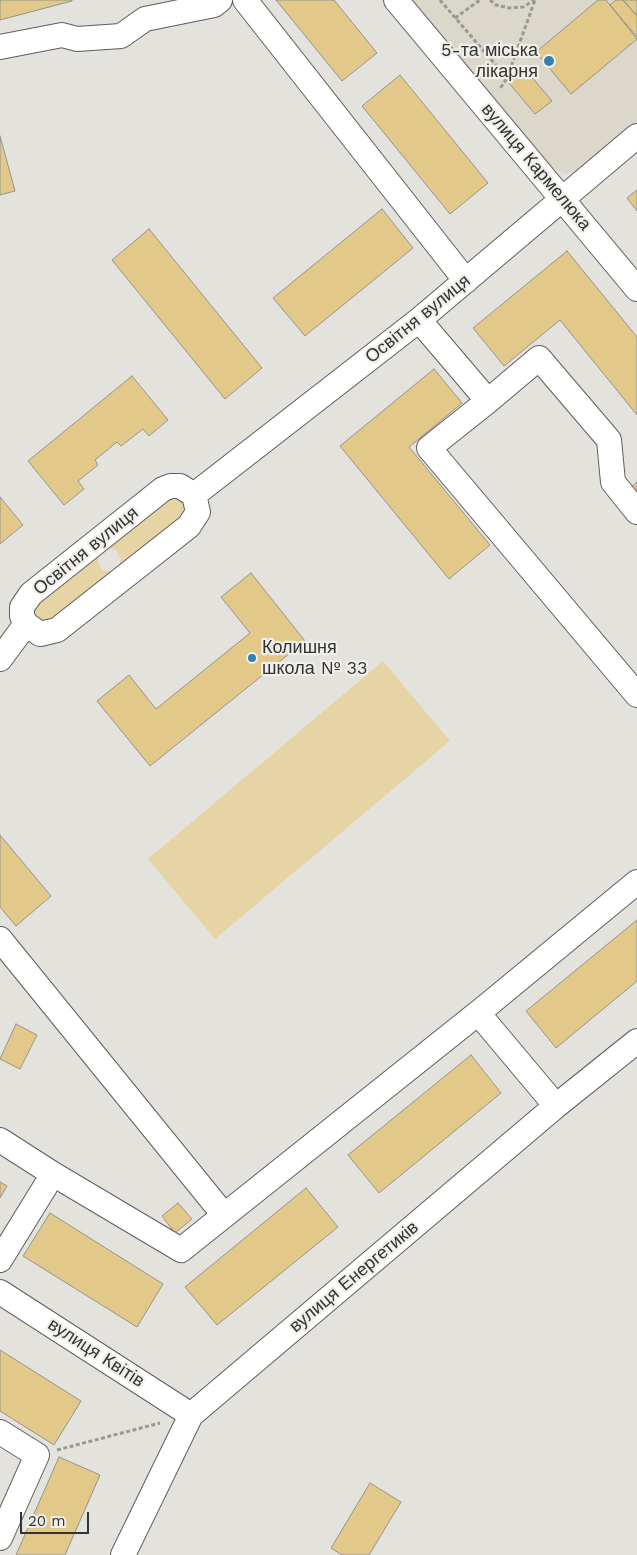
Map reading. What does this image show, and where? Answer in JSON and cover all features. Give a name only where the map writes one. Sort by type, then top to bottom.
[{"type":"street","points":[[0,47],[62,36],[77,39],[121,36],[145,19],[214,5],[220,0]]},
{"type":"street","points":[[245,0],[466,281]]},
{"type":"street","name":"вулиця Кармелюка","points":[[396,0],[637,289]]},
{"type":"street","name":"Освітня вулиця","points":[[26,624],[22,607],[31,594],[163,489],[180,486],[188,489],[194,495],[419,320],[637,136]]},
{"type":"street","points":[[419,320],[488,401]]},
{"type":"street","points":[[637,512],[613,482],[609,440],[539,358],[429,448],[637,695]]},
{"type":"street","points":[[0,659],[26,624],[40,634],[49,634],[56,630],[189,526],[198,512],[194,495]]},
{"type":"street","points":[[0,1140],[53,1174],[181,1250],[478,1013],[637,882]]},
{"type":"street","points":[[0,939],[224,1215]]},
{"type":"street","points":[[478,1013],[556,1106]]},
{"type":"street","name":"вулиця Енергетиків","points":[[123,1555],[192,1415],[556,1106],[637,1041]]},
{"type":"street","points":[[0,1260],[53,1174]]},
{"type":"street","name":"вулиця Квітів","points":[[0,1292],[192,1415]]},
{"type":"street","points":[[0,1432],[38,1455],[0,1538]]},
{"type":"path","points":[[440,0],[507,78]]},
{"type":"path","points":[[456,18],[480,0]]},
{"type":"path","points":[[490,0],[496,5],[509,8],[523,7],[535,0]]},
{"type":"path","points":[[487,109],[507,78],[535,0]]},
{"type":"path","points":[[38,1455],[192,1415]]},
{"type":"shaded area","name":"5-та міська лікарня","points":[[410,0],[637,0],[637,123],[577,171],[565,174],[553,168],[543,160]]},
{"type":"shaded area","points":[[179,493],[191,511],[53,625],[41,627],[29,609],[167,495]],"holes":[[[107,548],[116,550],[121,558],[119,566],[112,572],[102,570],[98,562],[99,553]]]},
{"type":"shaded area","points":[[383,661],[450,741],[215,939],[148,859]]},
{"type":"building","points":[[0,0],[72,0],[72,1],[0,20]]},
{"type":"building","points":[[276,0],[334,0],[377,53],[342,81]]},
{"type":"building","points":[[598,0],[606,0],[637,39],[571,94],[536,52]]},
{"type":"building","points":[[616,0],[623,0],[637,16],[637,37],[610,5]]},
{"type":"building","points":[[623,0],[637,0],[637,16]]},
{"type":"building","points":[[525,69],[552,101],[535,114],[509,83]]},
{"type":"building","points":[[400,75],[488,183],[450,214],[362,106]]},
{"type":"building","points":[[0,136],[15,191],[0,195]]},
{"type":"building","points":[[637,190],[637,211],[627,198]]},
{"type":"building","points":[[382,209],[413,248],[305,336],[273,298]]},
{"type":"building","points":[[149,229],[262,368],[225,399],[112,260]]},
{"type":"building","points":[[567,251],[637,337],[637,415],[560,320],[504,366],[473,328]]},
{"type":"building","points":[[434,369],[462,403],[409,447],[490,545],[449,579],[340,446]]},
{"type":"building","points":[[132,376],[168,420],[149,436],[143,429],[121,446],[117,442],[95,460],[98,465],[78,481],[84,489],[64,505],[28,461]]},
{"type":"building","points":[[637,482],[637,494],[631,487]]},
{"type":"building","points":[[0,497],[23,525],[0,544]]},
{"type":"building","name":"Колишня школа № 33","points":[[251,573],[305,641],[150,766],[97,701],[129,675],[156,709],[250,633],[221,597]]},
{"type":"building","points":[[0,835],[51,896],[16,926],[0,907]]},
{"type":"building","points":[[637,920],[637,981],[556,1048],[526,1011]]},
{"type":"building","points":[[16,1024],[37,1035],[20,1069],[0,1059]]},
{"type":"building","points":[[471,1055],[501,1093],[379,1193],[348,1155]]},
{"type":"building","points":[[0,1182],[7,1186],[0,1198]]},
{"type":"building","points":[[306,1188],[338,1227],[217,1325],[185,1287]]},
{"type":"building","points":[[178,1203],[192,1219],[175,1233],[162,1216]]},
{"type":"building","points":[[50,1213],[163,1284],[137,1327],[23,1256]]},
{"type":"building","points":[[0,1350],[81,1401],[54,1445],[0,1411]]},
{"type":"building","points":[[59,1457],[100,1475],[65,1555],[16,1555]]},
{"type":"building","points":[[370,1483],[401,1502],[369,1555],[342,1555],[331,1548]]},
{"type":"place","name":"5-та міська лікарня","points":[[549,61]]},
{"type":"place","name":"Колишня школа № 33","points":[[252,658]]}]
